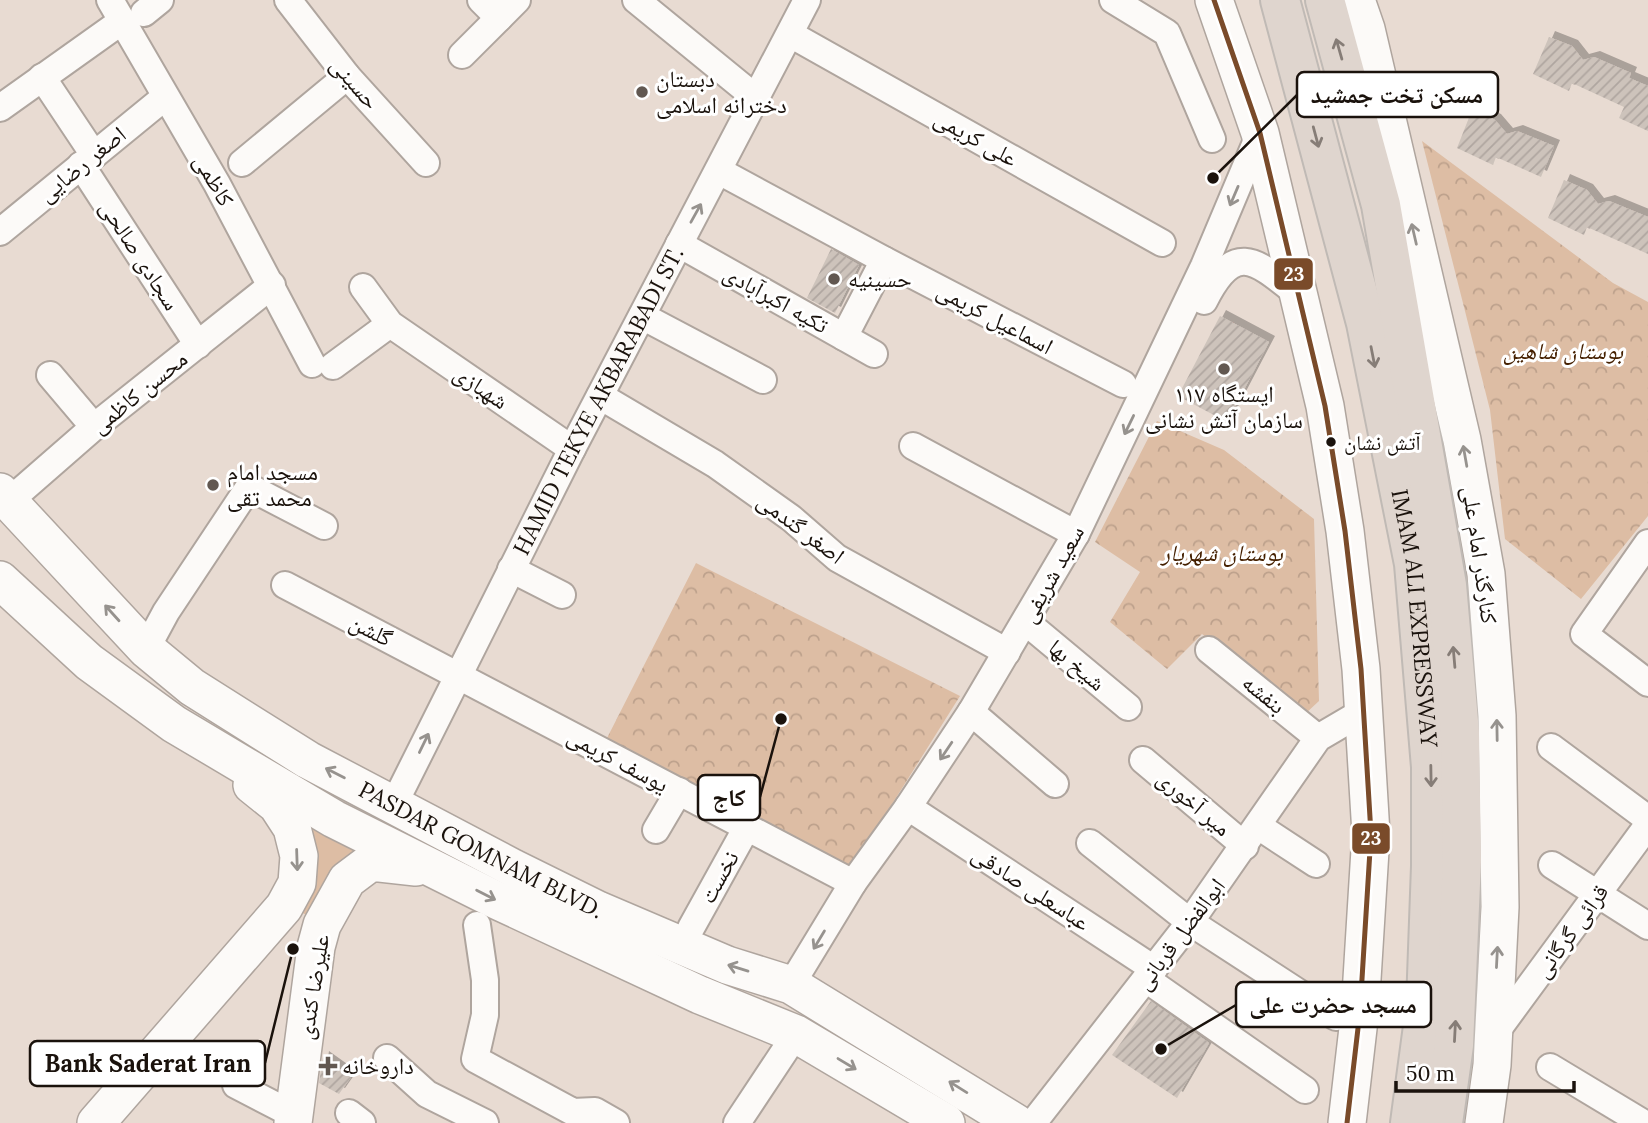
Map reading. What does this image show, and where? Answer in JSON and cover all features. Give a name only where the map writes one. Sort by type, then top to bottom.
[{"type":"highway","name":"IMAM ALI EXPRESSWAY","points":[[1280,0],[1366,323],[1414,564],[1431,767],[1431,866],[1426,1004],[1410,1123]]},
{"type":"highway","name":"IMAM ALI EXPRESSWAY","points":[[1325,0],[1381,205],[1447,584],[1460,733],[1462,860],[1454,1045],[1443,1123]]},
{"type":"main road","points":[[1214,0],[1261,133],[1325,406],[1345,531],[1364,711],[1371,834],[1360,1011],[1347,1123]]},
{"type":"main road","name":"کنارگذر امام علی","points":[[1356,0],[1366,29],[1462,440],[1486,574],[1497,716],[1500,907],[1492,1065],[1484,1123]]},
{"type":"main road","name":"PASDAR GOMNAM BLVD.","points":[[4,497],[146,649],[191,687],[296,752],[513,868],[598,910],[727,965],[791,985],[1016,1123]]},
{"type":"main road","name":"PASDAR GOMNAM BLVD.","points":[[0,580],[89,662],[174,724],[334,819],[494,899],[700,995],[796,1034],[947,1123]]},
{"type":"main road","points":[[96,1123],[266,929],[284,907],[297,883],[299,856],[292,828],[276,805],[174,724]]},
{"type":"main road","name":"علیرضا کندی","points":[[294,1119],[316,947],[322,925],[346,880],[371,862],[410,866],[447,874]]},
{"type":"main road","points":[[266,929],[295,922],[308,930],[316,947]]},
{"type":"street","name":"حسینی","points":[[288,0],[347,76],[426,163]]},
{"type":"street","points":[[636,0],[756,98]]},
{"type":"street","name":"HAMID TEKYE AKBARABADI ST.","points":[[394,804],[572,449],[807,0]]},
{"type":"street","points":[[1114,0],[1167,33],[1212,139]]},
{"type":"street","points":[[462,55],[499,6]]},
{"type":"street","points":[[0,108],[134,9]]},
{"type":"street","name":"کاظمی","points":[[134,9],[165,97],[217,184],[272,285],[323,365],[390,324]]},
{"type":"street","name":"علی کریمی","points":[[790,34],[1162,243]]},
{"type":"street","points":[[242,163],[347,76]]},
{"type":"street","name":"سجادی صالحی","points":[[42,77],[87,160],[198,345]]},
{"type":"street","name":"اصغر رضایی","points":[[3,221],[87,160],[165,97]]},
{"type":"street","name":"سعید شریفی","points":[[791,985],[853,883],[908,807],[971,712],[1076,534],[1133,390],[1204,266],[1261,133]]},
{"type":"street","name":"اسماعیل کریمی","points":[[719,171],[1133,390]]},
{"type":"street","name":"تکیه اکبرآبادی","points":[[679,244],[874,354]]},
{"type":"street","points":[[844,337],[884,260]]},
{"type":"street","points":[[1133,390],[1165,375],[1216,277],[1232,263],[1248,262],[1267,269],[1299,295]]},
{"type":"street","name":"محسن کاظمی","points":[[4,497],[272,285]]},
{"type":"street","name":"شهبازی","points":[[363,287],[390,324],[572,449]]},
{"type":"street","points":[[642,316],[763,380]]},
{"type":"street","points":[[50,375],[94,427]]},
{"type":"street","name":"اصغر گندمی","points":[[600,396],[726,472],[791,518],[837,558],[1007,652]]},
{"type":"street","points":[[913,446],[1076,534]]},
{"type":"street","points":[[146,649],[166,612],[249,487],[324,526]]},
{"type":"street","points":[[1648,543],[1584,634],[1648,683]]},
{"type":"street","points":[[511,569],[562,595]]},
{"type":"street","name":"گلشن","points":[[285,585],[458,675]]},
{"type":"street","name":"شیخ بها","points":[[1026,622],[1128,707]]},
{"type":"street","name":"بنفشه","points":[[1209,650],[1318,738]]},
{"type":"street","name":"یوسف کریمی","points":[[458,675],[853,883]]},
{"type":"street","points":[[1318,738],[1364,711]]},
{"type":"street","points":[[971,712],[1055,784]]},
{"type":"street","name":"ابوالفضل قربانی","points":[[1033,1123],[1190,922],[1318,738]]},
{"type":"street","points":[[1551,747],[1648,819]]},
{"type":"street","name":"میر آخوری","points":[[1143,760],[1252,836],[1316,864]]},
{"type":"street","points":[[656,830],[679,791]]},
{"type":"street","name":"عباسعلی صادقی","points":[[908,807],[1150,974],[1305,1090]]},
{"type":"street","name":"قرائی گرگانی","points":[[1493,1036],[1648,825]]},
{"type":"street","name":"نخست","points":[[691,928],[747,827]]},
{"type":"street","points":[[1090,843],[1190,922],[1336,1017]]},
{"type":"street","points":[[1552,865],[1648,926]]},
{"type":"street","points":[[477,925],[485,980],[485,1015],[475,1059],[573,1112],[595,1111],[616,1123]]},
{"type":"street","points":[[737,1123],[796,1034]]},
{"type":"street","points":[[387,1058],[427,1094],[485,1123]]},
{"type":"street","points":[[1550,1067],[1643,1123]]},
{"type":"street","points":[[236,1085],[294,1119]]},
{"type":"green space","name":"بوستان شاهین","points":[[1422,141],[1613,283],[1648,302],[1648,516],[1581,599],[1505,539],[1490,410]]},
{"type":"green space","name":"بوستان شهریار","points":[[1157,421],[1224,450],[1314,519],[1319,701],[1304,715],[1202,634],[1167,669],[1110,622],[1140,572],[1095,542]]},
{"type":"green space","points":[[696,563],[960,696],[850,871],[605,742]]},
{"type":"green space","points":[[299,813],[380,849],[313,918],[294,909]]},
{"type":"building","points":[[1549,37],[1572,46],[1583,60],[1594,57],[1631,73],[1629,78],[1648,86],[1648,131],[1619,118],[1624,107],[1572,83],[1569,91],[1533,74]]},
{"type":"building","points":[[1472,110],[1495,120],[1507,134],[1517,131],[1554,146],[1541,177],[1496,157],[1493,165],[1457,148]]},
{"type":"building","points":[[1564,180],[1587,190],[1598,204],[1609,201],[1648,217],[1648,254],[1587,227],[1584,235],[1548,218]]},
{"type":"building","name":"حسینیه","points":[[831,249],[859,265],[835,313],[807,298]]},
{"type":"building","name":"ایستگاه ۱۱۷ سازمان آتش نشانی","points":[[1220,316],[1269,342],[1227,422],[1178,396]]},
{"type":"building","points":[[1151,1001],[1209,1043],[1177,1098],[1112,1055]]},
{"type":"building","name":"داروخانه","points":[[323,1057],[351,1077],[339,1094],[319,1083]]},
{"type":"transit line","name":"23","points":[[1214,0],[1260,133],[1325,406],[1345,531],[1361,669],[1371,834],[1360,1011],[1347,1123]]},
{"type":"place","name":"دبستان دخترانه اسلامی","points":[[642,92]]},
{"type":"place","name":"مسکن تخت جمشید","points":[[1213,178]]},
{"type":"place","name":"حسینیه","points":[[834,279]]},
{"type":"place","name":"ایستگاه ۱۱۷ سازمان آتش نشانی","points":[[1224,369]]},
{"type":"place","name":"آتش نشان","points":[[1331,442]]},
{"type":"place","name":"مسجد امام محمد تقی","points":[[213,485]]},
{"type":"place","name":"کاج","points":[[781,719]]},
{"type":"place","name":"Bank Saderat Iran","points":[[293,949]]},
{"type":"place","name":"مسجد حضرت علی","points":[[1161,1049]]},
{"type":"place","name":"داروخانه","points":[[328,1066]]}]
